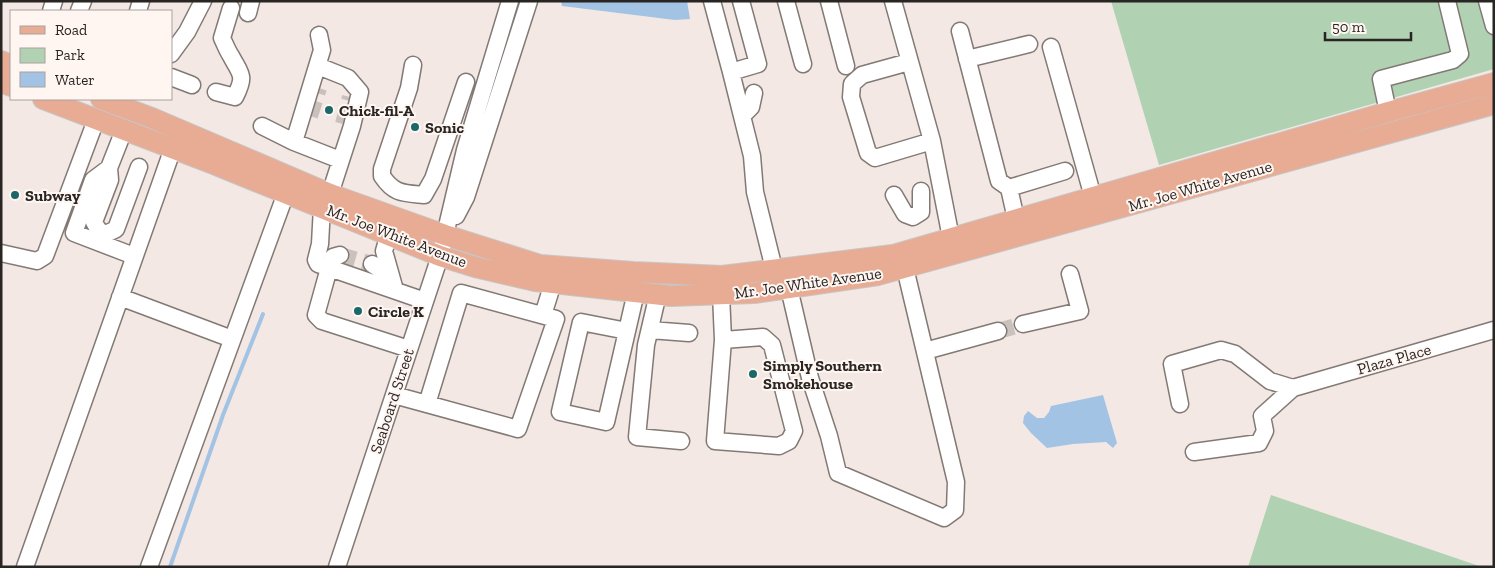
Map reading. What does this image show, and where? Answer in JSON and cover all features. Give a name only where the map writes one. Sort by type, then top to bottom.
[{"type":"main road","name":"Mr. Joe White Avenue","points":[[46,100],[286,193],[326,201],[445,235],[540,265],[722,276],[893,255],[1494,83]]},
{"type":"main road","name":"Mr. Joe White Avenue","points":[[105,100],[237,154],[389,234],[440,256],[475,267],[535,280],[671,296],[754,293],[878,275],[1494,104]]},
{"type":"street","points":[[172,53],[187,32],[204,1]]},
{"type":"street","name":"Seaboard Street","points":[[337,567],[440,256],[465,150],[510,1]]},
{"type":"street","name":"Seaboard Street","points":[[445,235],[466,197],[529,1]]},
{"type":"street","points":[[712,1],[745,79],[751,107],[742,116]]},
{"type":"street","points":[[741,1],[758,64],[745,79],[742,116],[752,156],[755,192],[774,269]]},
{"type":"street","points":[[786,1],[803,64]]},
{"type":"street","points":[[829,1],[846,66]]},
{"type":"street","points":[[893,1],[932,141],[952,238]]},
{"type":"street","points":[[1388,112],[1381,79],[1453,60],[1460,54],[1447,1]]},
{"type":"street","points":[[1487,1],[1494,26]]},
{"type":"street","points":[[216,92],[235,96],[241,84],[241,72],[222,38],[231,8]]},
{"type":"street","points":[[960,31],[999,181],[1009,188],[1016,219]]},
{"type":"street","points":[[299,140],[322,50],[319,35]]},
{"type":"street","points":[[967,59],[1029,44]]},
{"type":"street","points":[[1051,47],[1093,197]]},
{"type":"street","points":[[910,62],[862,75],[852,84],[851,97],[868,153],[874,158],[932,141]]},
{"type":"street","points":[[413,65],[409,88],[382,168],[382,176],[390,188],[405,193],[424,195],[433,179],[466,82]]},
{"type":"street","points":[[318,66],[348,78],[360,92],[352,126],[326,201],[332,259],[316,315],[322,321],[409,348]]},
{"type":"street","points":[[172,77],[192,85]]},
{"type":"street","points":[[319,88],[320,84],[325,81],[332,80],[343,83],[351,93],[350,97]]},
{"type":"street","points":[[299,140],[310,116]]},
{"type":"street","points":[[1,253],[38,261],[45,256],[96,120]]},
{"type":"street","points":[[262,126],[332,151],[335,148],[343,124]]},
{"type":"street","points":[[124,130],[111,162],[110,180],[94,222],[102,233],[108,234],[116,229],[139,167]]},
{"type":"street","points":[[299,140],[340,160]]},
{"type":"street","points":[[445,144],[465,150]]},
{"type":"street","points":[[24,567],[172,148]]},
{"type":"street","points":[[111,162],[145,169],[115,248]]},
{"type":"street","points":[[111,162],[93,180],[74,233],[134,256]]},
{"type":"street","points":[[1009,188],[1065,171]]},
{"type":"street","points":[[894,195],[904,214],[913,218],[921,212],[921,191]]},
{"type":"street","points":[[149,567],[286,193]]},
{"type":"street","points":[[389,234],[378,270],[394,290]]},
{"type":"street","points":[[332,259],[394,290],[425,301]]},
{"type":"street","points":[[789,288],[810,378],[829,436],[838,473],[944,518],[955,510],[956,482],[905,268]]},
{"type":"street","points":[[1023,324],[1080,311],[1070,274]]},
{"type":"street","points":[[543,315],[553,283]]},
{"type":"street","points":[[627,331],[581,322],[560,412],[606,422],[627,331],[636,292]]},
{"type":"street","points":[[394,395],[518,429],[556,318],[461,293],[427,404]]},
{"type":"street","points":[[658,294],[646,344],[636,437],[681,442]]},
{"type":"street","points":[[721,294],[723,340],[716,442],[780,446],[789,441],[794,431],[772,345],[763,337],[723,340]]},
{"type":"street","points":[[120,297],[232,339]]},
{"type":"street","points":[[650,330],[689,333]]},
{"type":"street","name":"Plaza Place","points":[[1293,388],[1494,330]]},
{"type":"street","points":[[925,351],[998,331]]},
{"type":"street","points":[[1180,404],[1172,364],[1220,350],[1235,354],[1270,381],[1293,388]]},
{"type":"street","points":[[1194,452],[1259,443],[1265,431],[1262,416],[1293,388]]},
{"type":"green space","points":[[1111,1],[1494,1],[1494,69],[1159,165]]},
{"type":"green space","points":[[1271,495],[1482,567],[1248,567]]},
{"type":"water","points":[[561,1],[687,1],[690,19],[675,20],[562,6]]},
{"type":"water","points":[[1103,395],[1117,443],[1113,448],[1106,442],[1047,448],[1023,423],[1024,416],[1028,411],[1037,418],[1044,418],[1051,406]]},
{"type":"waterway","points":[[170,567],[223,415],[263,314]]},
{"type":"tunnel","points":[[310,116],[319,88]]},
{"type":"tunnel","points":[[343,124],[350,97]]},
{"type":"tunnel","points":[[340,255],[372,264]]},
{"type":"tunnel","points":[[998,331],[1023,324]]},
{"type":"place","name":"Chick-fil-A","points":[[329,110]]},
{"type":"place","name":"Sonic","points":[[415,127]]},
{"type":"place","name":"Subway","points":[[15,195]]},
{"type":"place","name":"Circle K","points":[[358,311]]},
{"type":"place","name":"Simply Southern Smokehouse","points":[[753,374]]}]
